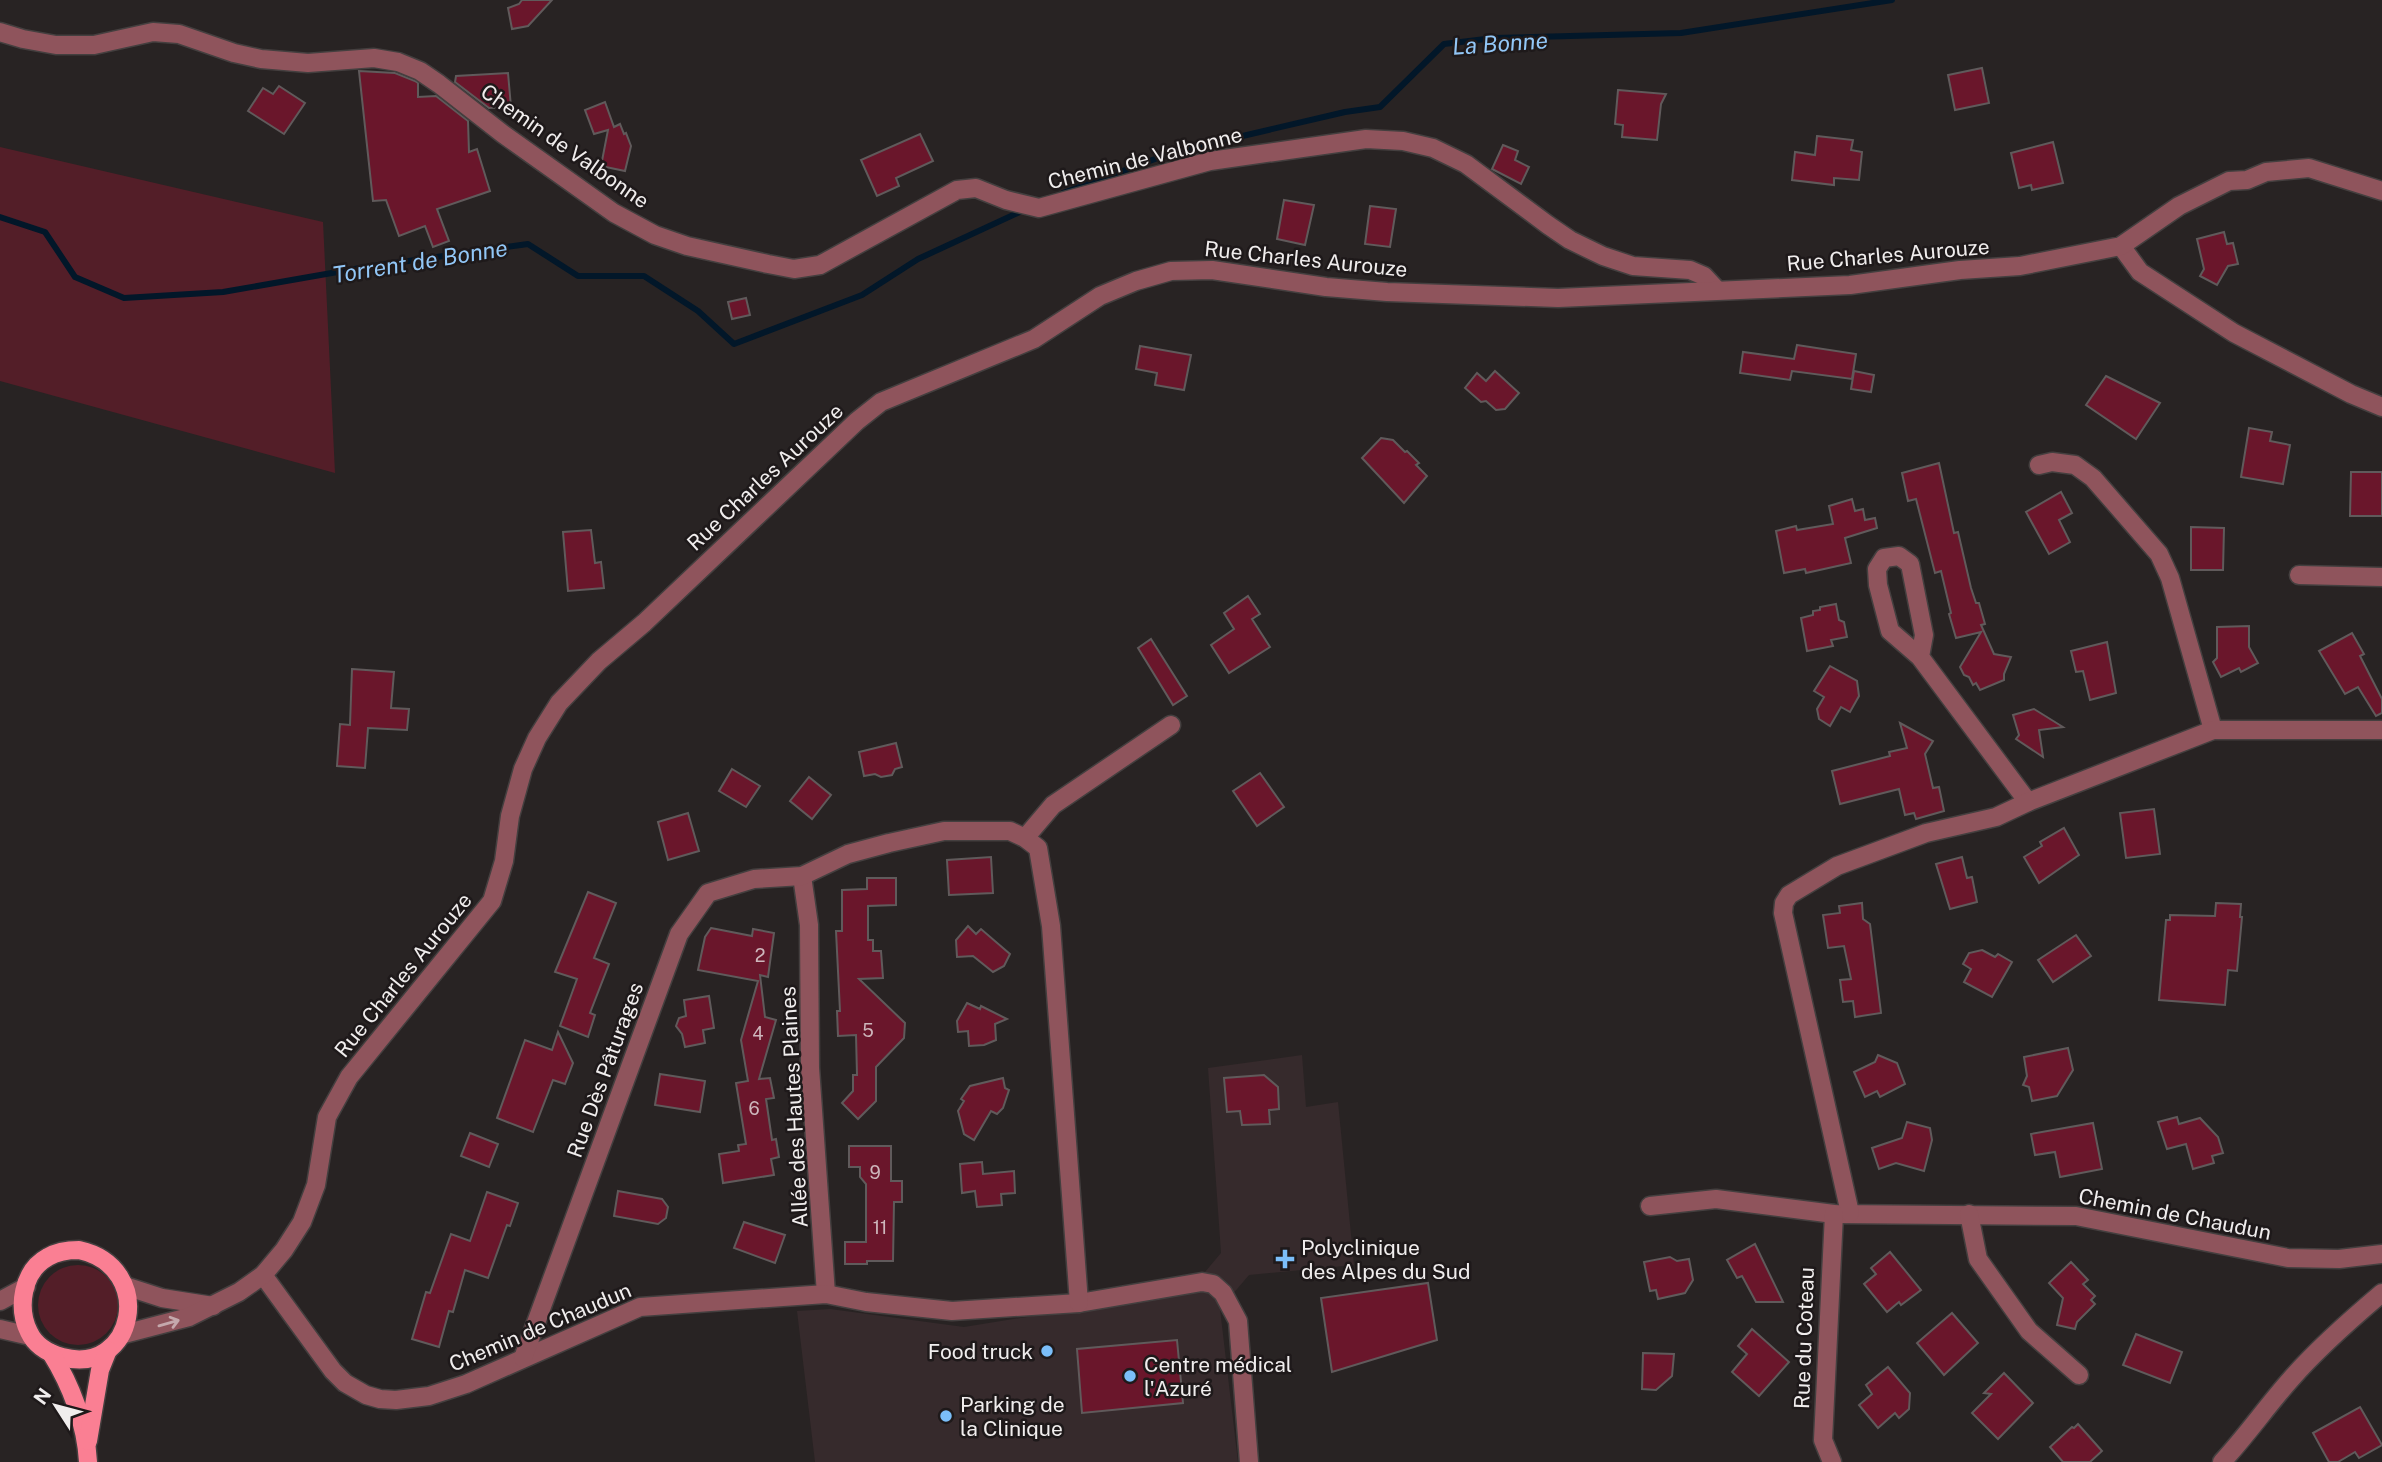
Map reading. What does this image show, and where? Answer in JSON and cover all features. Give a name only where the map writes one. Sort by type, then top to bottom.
[{"type":"main road","points":[[51,1353],[81,1359],[96,1357],[108,1350],[124,1334],[128,1302],[125,1286],[118,1272],[107,1261],[93,1253],[64,1251],[43,1260],[36,1267],[26,1287],[21,1312],[30,1336],[51,1353],[72,1392],[87,1455]]},
{"type":"main road","points":[[87,1455],[100,1370],[108,1350]]},
{"type":"street","name":"Chemin de Valbonne","points":[[0,32],[56,45],[94,45],[153,32],[179,34],[234,53],[261,59],[308,63],[374,58],[398,62],[420,71],[439,84],[614,214],[655,235],[687,246],[794,269],[820,265],[957,190],[976,188],[1006,200],[1039,208],[1210,161],[1366,139],[1403,141],[1433,148],[1466,164],[1570,240],[1603,256],[1633,266],[1690,270],[1704,276],[1717,290]]},
{"type":"street","name":"Rue Charles Aurouze","points":[[124,1334],[164,1325],[213,1306],[263,1275],[284,1250],[302,1222],[316,1185],[327,1117],[349,1077],[492,901],[504,861],[510,816],[523,769],[537,738],[559,703],[598,661],[644,623],[857,421],[881,402],[1034,338],[1100,296],[1136,281],[1171,271],[1212,270],[1326,287],[1387,292],[1545,298],[1863,284],[1960,270],[2020,266],[2121,246],[2179,206],[2229,181],[2246,180],[2266,172],[2309,168],[2382,191]]},
{"type":"street","points":[[2121,246],[2140,272],[2234,333],[2351,394],[2382,407]]},
{"type":"street","points":[[2039,465],[2052,462],[2075,466],[2093,478],[2159,554],[2170,578],[2213,730]]},
{"type":"street","points":[[1920,657],[1924,635],[1910,564],[1899,556],[1884,558],[1877,569],[1878,585],[1890,631],[1920,657],[2028,802],[2213,730],[2382,730]]},
{"type":"street","points":[[2299,575],[2382,577]]},
{"type":"street","points":[[1025,838],[1053,805],[1171,725]]},
{"type":"street","name":"Rue du Coteau","points":[[1832,1462],[1823,1440],[1842,1214],[1783,913],[1784,903],[1789,895],[1837,866],[1926,833],[1996,817],[2028,802]]},
{"type":"street","points":[[802,876],[848,854],[944,831],[1010,831],[1038,848],[1051,926],[1079,1303]]},
{"type":"street","name":"Allée des Hautes Plaines","points":[[802,876],[809,925],[810,1068],[826,1294]]},
{"type":"street","name":"Rue Dès Pâturages","points":[[523,1358],[679,934],[708,893],[754,879],[802,876]]},
{"type":"street","name":"Chemin de Chaudun","points":[[1650,1206],[1716,1199],[1842,1214],[2076,1216],[2288,1258],[2339,1259],[2382,1254]]},
{"type":"street","points":[[1969,1213],[1978,1259],[2029,1331],[2079,1375]]},
{"type":"street","name":"Chemin de Chaudun","points":[[263,1275],[333,1371],[345,1383],[380,1399],[396,1400],[429,1396],[467,1384],[640,1307],[826,1294],[866,1302],[952,1311],[1079,1303],[1202,1282],[1213,1284],[1223,1293],[1238,1321],[1249,1462]]},
{"type":"street","points":[[125,1286],[162,1298],[213,1306]]},
{"type":"street","points":[[0,1301],[26,1287]]},
{"type":"street","points":[[2222,1462],[2249,1433],[2290,1380],[2325,1343],[2382,1293]]},
{"type":"street","points":[[0,1329],[30,1336]]},
{"type":"shaded area","points":[[0,147],[323,222],[335,473],[0,381]]},
{"type":"shaded area","name":"Polyclinique des Alpes du Sud","points":[[1302,1055],[1306,1107],[1338,1102],[1354,1265],[1249,1275],[1220,1309],[1238,1462],[815,1462],[797,1311],[830,1309],[964,1327],[1189,1291],[1221,1253],[1208,1068]]},
{"type":"shaded area","points":[[78,1265],[93,1268],[106,1277],[115,1290],[118,1305],[115,1320],[106,1333],[93,1342],[78,1345],[63,1342],[50,1333],[41,1320],[38,1305],[41,1290],[50,1277],[63,1268]]},
{"type":"building","points":[[522,0],[552,0],[528,26],[512,29],[508,8]]},
{"type":"building","points":[[1982,68],[1989,103],[1955,110],[1948,75]]},
{"type":"building","points":[[359,71],[395,73],[415,81],[418,83],[418,97],[436,96],[468,121],[469,152],[477,149],[490,191],[437,209],[449,241],[433,247],[425,226],[399,236],[386,200],[373,201]]},
{"type":"building","points":[[508,73],[511,107],[489,108],[455,82],[456,76]]},
{"type":"building","points":[[279,86],[305,103],[284,134],[248,111],[263,88],[273,94]]},
{"type":"building","points":[[1618,90],[1666,94],[1661,104],[1657,140],[1622,137],[1623,125],[1615,124]]},
{"type":"building","points":[[605,102],[614,127],[620,124],[631,146],[625,171],[601,166],[608,130],[594,134],[585,110]]},
{"type":"building","points":[[920,134],[933,161],[896,178],[899,186],[877,196],[861,160]]},
{"type":"building","points":[[1817,136],[1853,140],[1851,150],[1862,152],[1859,180],[1834,178],[1834,185],[1792,180],[1795,152],[1815,155]]},
{"type":"building","points":[[2053,142],[2063,183],[2032,190],[2031,185],[2019,188],[2011,153]]},
{"type":"building","points":[[1503,145],[1518,151],[1515,160],[1529,167],[1521,184],[1492,169]]},
{"type":"building","points":[[1284,200],[1314,205],[1305,245],[1277,239]]},
{"type":"building","points":[[1370,206],[1396,209],[1390,247],[1365,244]]},
{"type":"building","points":[[2224,232],[2227,244],[2233,243],[2238,264],[2228,266],[2217,285],[2200,276],[2204,269],[2197,239]]},
{"type":"building","points":[[746,298],[750,315],[732,319],[728,302]]},
{"type":"building","points":[[1797,345],[1856,354],[1852,379],[1792,371],[1790,380],[1740,373],[1743,352],[1794,359]]},
{"type":"building","points":[[1140,346],[1191,355],[1184,390],[1155,385],[1157,373],[1136,369]]},
{"type":"building","points":[[1495,371],[1519,393],[1505,409],[1496,410],[1486,401],[1481,402],[1465,388],[1477,373],[1486,381]]},
{"type":"building","points":[[1854,371],[1874,375],[1871,392],[1851,389]]},
{"type":"building","points":[[2106,376],[2160,403],[2136,439],[2086,405]]},
{"type":"building","points":[[2249,428],[2272,432],[2270,441],[2290,445],[2283,484],[2241,477]]},
{"type":"building","points":[[1381,438],[1393,440],[1407,451],[1427,476],[1404,503],[1362,458]]},
{"type":"building","points":[[1939,463],[1954,533],[1958,532],[1971,588],[1985,624],[1981,625],[1994,654],[2011,657],[2004,680],[1980,690],[1976,683],[1973,685],[1969,677],[1964,675],[1960,667],[1981,632],[1956,638],[1941,571],[1935,573],[1916,499],[1908,501],[1902,473]]},
{"type":"building","points":[[2351,472],[2382,472],[2382,516],[2350,516]]},
{"type":"building","points":[[2061,492],[2072,513],[2059,520],[2070,542],[2049,554],[2026,512]]},
{"type":"building","points":[[1852,499],[1855,511],[1863,509],[1865,520],[1875,518],[1877,528],[1845,538],[1851,563],[1806,573],[1805,569],[1784,573],[1776,531],[1796,526],[1797,530],[1833,524],[1829,506]]},
{"type":"building","points":[[2191,527],[2224,528],[2223,570],[2191,570]]},
{"type":"building","points":[[591,530],[595,563],[601,562],[604,588],[568,591],[563,532]]},
{"type":"building","points":[[1248,596],[1260,614],[1252,619],[1270,647],[1229,673],[1211,645],[1234,629],[1224,613]]},
{"type":"building","points":[[1836,604],[1839,620],[1844,622],[1847,637],[1831,640],[1833,646],[1807,651],[1801,618],[1813,615],[1813,611],[1820,610],[1820,607]]},
{"type":"building","points":[[2249,626],[2249,647],[2258,663],[2241,672],[2239,668],[2221,677],[2213,662],[2217,658],[2217,627]]},
{"type":"building","points":[[2352,633],[2364,654],[2360,656],[2382,699],[2382,713],[2376,716],[2358,687],[2345,694],[2319,651]]},
{"type":"building","points":[[1151,639],[1187,696],[1173,705],[1138,648]]},
{"type":"building","points":[[2107,642],[2116,693],[2090,700],[2083,671],[2076,672],[2071,651]]},
{"type":"building","points":[[1830,666],[1857,681],[1859,696],[1850,712],[1841,707],[1830,726],[1819,719],[1817,709],[1824,697],[1814,691]]},
{"type":"building","points":[[352,669],[394,672],[391,708],[409,709],[407,730],[368,728],[365,768],[337,766],[340,724],[350,725]]},
{"type":"building","points":[[2034,709],[2063,727],[2039,730],[2043,757],[2016,739],[2019,735],[2013,715]]},
{"type":"building","points":[[1900,723],[1933,741],[1925,754],[1933,788],[1939,787],[1944,811],[1916,819],[1914,813],[1905,815],[1899,789],[1840,804],[1832,771],[1890,756],[1889,752],[1907,748]]},
{"type":"building","points":[[896,743],[902,767],[895,769],[892,775],[864,776],[859,752]]},
{"type":"building","points":[[732,769],[760,786],[746,807],[719,791]]},
{"type":"building","points":[[1260,773],[1284,807],[1257,826],[1233,791]]},
{"type":"building","points":[[809,777],[831,795],[812,819],[790,801]]},
{"type":"building","points":[[2154,809],[2160,854],[2126,858],[2120,813]]},
{"type":"building","points":[[688,813],[699,851],[668,860],[658,822]]},
{"type":"building","points":[[2064,828],[2079,855],[2039,883],[2024,857],[2042,846],[2040,842]]},
{"type":"building","points":[[991,857],[993,893],[949,895],[947,860]]},
{"type":"building","points":[[1962,857],[1967,878],[1972,877],[1977,902],[1950,909],[1936,864]]},
{"type":"building","points":[[867,878],[896,878],[896,905],[868,906],[868,940],[873,940],[873,951],[881,951],[883,978],[859,979],[905,1023],[904,1038],[876,1067],[876,1101],[858,1119],[842,1103],[853,1091],[853,1075],[857,1075],[856,1035],[838,1036],[837,1011],[840,1011],[836,931],[842,931],[842,890],[867,889]]},
{"type":"building","points":[[588,892],[616,903],[594,958],[609,964],[590,1013],[595,1015],[588,1037],[560,1026],[577,979],[555,972]]},
{"type":"building","points":[[1862,903],[1863,919],[1870,924],[1881,1013],[1855,1017],[1853,1001],[1843,1002],[1840,980],[1851,979],[1844,946],[1828,948],[1823,915],[1840,913],[1839,906]]},
{"type":"building","points":[[2216,903],[2241,904],[2237,971],[2228,970],[2225,1005],[2159,1000],[2166,920],[2170,920],[2170,915],[2215,916]]},
{"type":"building","points":[[968,926],[976,934],[981,929],[1010,954],[1004,966],[993,972],[973,956],[957,957],[956,940]]},
{"type":"building","points":[[711,928],[752,936],[753,929],[774,933],[768,977],[760,975],[765,1017],[776,1020],[759,1079],[770,1078],[774,1098],[766,1099],[772,1140],[776,1139],[779,1157],[771,1159],[774,1175],[723,1183],[719,1154],[739,1151],[738,1145],[746,1144],[736,1083],[748,1081],[741,1040],[758,981],[698,970],[705,937]]},
{"type":"building","points":[[2076,935],[2091,956],[2053,982],[2038,960]]},
{"type":"building","points":[[1982,950],[1995,957],[1998,954],[2012,962],[1992,997],[1964,982],[1971,969],[1963,964],[1969,953]]},
{"type":"building","points":[[709,996],[714,1028],[703,1030],[705,1043],[685,1047],[682,1034],[676,1026],[679,1018],[686,1016],[684,1000]]},
{"type":"building","points":[[967,1003],[980,1009],[981,1006],[1007,1019],[995,1024],[996,1040],[984,1045],[969,1046],[968,1031],[958,1032],[957,1021]]},
{"type":"building","points":[[558,1032],[573,1063],[565,1084],[553,1080],[533,1132],[497,1118],[525,1040],[552,1050]]},
{"type":"building","points":[[2068,1048],[2073,1070],[2057,1096],[2032,1101],[2029,1087],[2023,1085],[2027,1076],[2024,1057]]},
{"type":"building","points":[[1878,1055],[1897,1063],[1905,1084],[1880,1097],[1877,1091],[1865,1097],[1854,1072],[1875,1062]]},
{"type":"building","points":[[660,1074],[705,1081],[700,1112],[655,1105]]},
{"type":"building","points":[[1264,1075],[1278,1087],[1279,1109],[1269,1110],[1270,1124],[1242,1125],[1240,1111],[1227,1112],[1224,1078]]},
{"type":"building","points":[[1003,1078],[1005,1088],[1009,1090],[1003,1108],[997,1114],[991,1111],[974,1140],[964,1134],[958,1111],[964,1101],[961,1099],[970,1086]]},
{"type":"building","points":[[2177,1117],[2179,1124],[2200,1118],[2218,1137],[2223,1153],[2212,1156],[2214,1163],[2193,1169],[2186,1144],[2167,1149],[2158,1122]]},
{"type":"building","points":[[1907,1122],[1930,1128],[1932,1140],[1924,1171],[1896,1163],[1879,1169],[1872,1148],[1902,1138]]},
{"type":"building","points":[[2093,1123],[2102,1169],[2060,1177],[2055,1152],[2035,1155],[2031,1134]]},
{"type":"building","points":[[470,1133],[498,1144],[489,1167],[461,1156]]},
{"type":"building","points":[[849,1146],[891,1146],[891,1181],[902,1181],[902,1202],[894,1202],[893,1261],[845,1264],[845,1242],[866,1242],[866,1184],[860,1177],[860,1167],[849,1167]]},
{"type":"building","points":[[982,1162],[983,1174],[1014,1171],[1015,1193],[1001,1194],[1002,1205],[977,1207],[975,1191],[962,1193],[960,1164]]},
{"type":"building","points":[[618,1191],[662,1199],[668,1207],[666,1218],[658,1224],[614,1216]]},
{"type":"building","points":[[487,1192],[518,1203],[488,1278],[465,1270],[439,1347],[412,1339],[426,1292],[430,1293],[451,1234],[470,1241]]},
{"type":"building","points":[[744,1222],[785,1235],[775,1263],[734,1248]]},
{"type":"building","points":[[1755,1244],[1783,1302],[1756,1302],[1742,1276],[1737,1278],[1727,1260]]},
{"type":"building","points":[[1890,1252],[1921,1290],[1887,1312],[1864,1284],[1876,1274],[1871,1268]]},
{"type":"building","points":[[1670,1257],[1677,1261],[1689,1259],[1693,1280],[1685,1293],[1658,1299],[1656,1290],[1650,1291],[1644,1262]]},
{"type":"building","points":[[2071,1262],[2088,1280],[2083,1284],[2095,1296],[2091,1300],[2095,1304],[2077,1322],[2075,1329],[2057,1325],[2063,1298],[2049,1283]]},
{"type":"building","points":[[1428,1283],[1437,1340],[1332,1372],[1321,1298]]},
{"type":"building","points":[[1952,1313],[1978,1343],[1944,1375],[1917,1343]]},
{"type":"building","points":[[1752,1329],[1789,1362],[1759,1396],[1732,1372],[1747,1354],[1738,1346]]},
{"type":"building","points":[[2136,1334],[2182,1352],[2170,1383],[2123,1365]]},
{"type":"building","name":"Centre médical l'Azuré","points":[[1177,1340],[1183,1403],[1082,1413],[1077,1349]]},
{"type":"building","points":[[1643,1353],[1674,1354],[1672,1376],[1656,1390],[1642,1389]]},
{"type":"building","points":[[1888,1367],[1910,1393],[1909,1409],[1899,1418],[1895,1413],[1878,1428],[1859,1405],[1872,1394],[1866,1385]]},
{"type":"building","points":[[2004,1373],[2033,1403],[1998,1439],[1972,1413],[1991,1394],[1984,1393]]},
{"type":"building","points":[[2360,1407],[2382,1445],[2359,1458],[2355,1452],[2338,1462],[2329,1462],[2313,1433]]},
{"type":"building","points":[[2078,1424],[2102,1451],[2090,1462],[2063,1462],[2050,1447]]},
{"type":"waterway","name":"La Bonne","points":[[1063,193],[1174,152],[1345,112],[1380,107],[1444,44],[1494,38],[1681,33],[1892,0]]},
{"type":"waterway","name":"Torrent de Bonne","points":[[0,217],[45,232],[75,277],[124,298],[223,292],[366,267],[528,244],[578,276],[644,276],[698,311],[734,344],[862,295],[918,259],[1024,210]]},
{"type":"place","name":"Polyclinique des Alpes du Sud","points":[[1285,1259]]},
{"type":"place","name":"Food truck","points":[[1047,1351]]},
{"type":"place","name":"Centre médical l'Azuré","points":[[1130,1376]]},
{"type":"place","name":"Parking de la Clinique","points":[[946,1416]]}]
